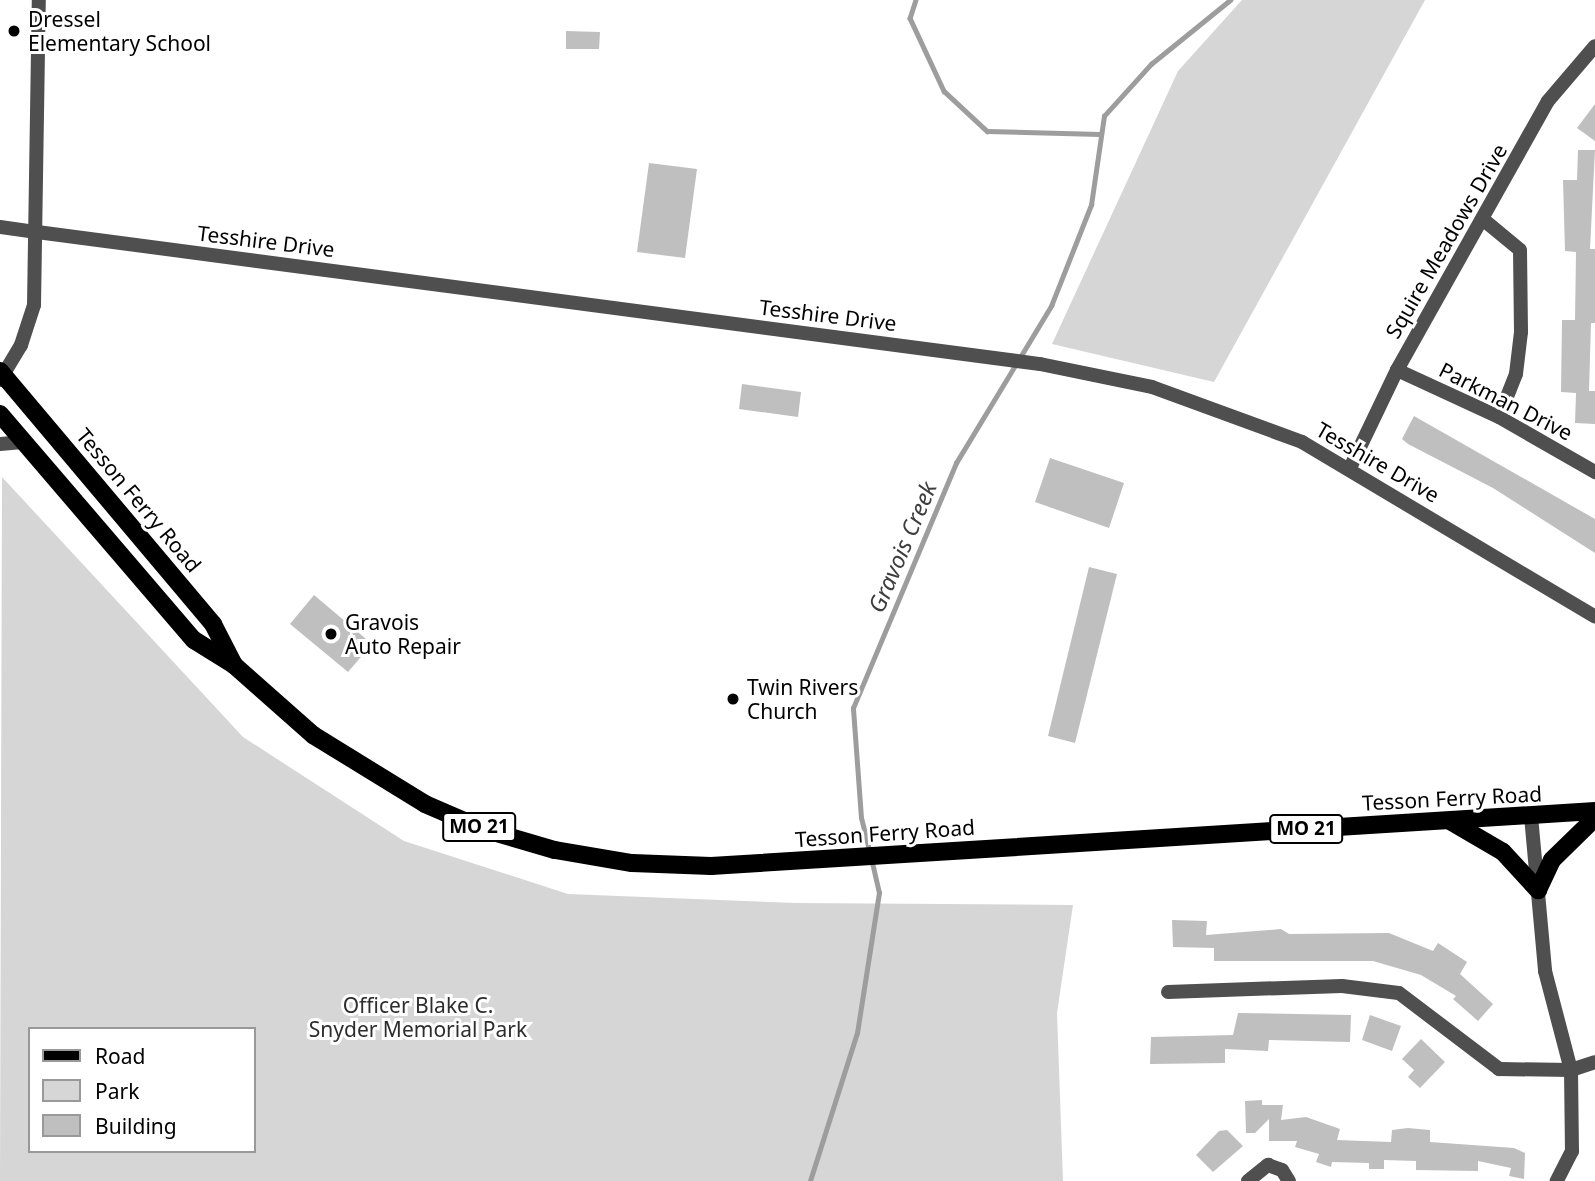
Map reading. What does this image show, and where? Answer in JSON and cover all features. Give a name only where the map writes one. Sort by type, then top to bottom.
[{"type":"main road","name":"Tesson Ferry Road","points":[[1,375],[213,624],[234,665]]},
{"type":"main road","name":"Tesson Ferry Road","points":[[0,414],[194,640],[234,665],[286,714],[351,763],[425,804],[483,829],[555,850],[632,863],[771,863],[1595,811]]},
{"type":"main road","points":[[1450,821],[1503,852],[1538,890],[1552,859],[1595,818]]},
{"type":"street","points":[[1,375],[32,317],[37,232],[39,0]]},
{"type":"street","name":"Squire Meadows Drive","points":[[1350,468],[1397,370],[1485,220],[1548,101],[1595,46]]},
{"type":"street","points":[[1485,220],[1520,250],[1521,332],[1516,374],[1499,417]]},
{"type":"street","name":"Tesshire Drive","points":[[0,227],[1040,364],[1190,398],[1270,428],[1350,468],[1595,617]]},
{"type":"street","name":"Parkman Drive","points":[[1397,370],[1499,417],[1595,472]]},
{"type":"street","points":[[0,444],[23,442]]},
{"type":"street","points":[[1531,816],[1545,971],[1571,1070],[1572,1151],[1557,1181]]},
{"type":"street","points":[[1167,992],[1342,986],[1399,993],[1499,1069],[1571,1070],[1595,1062]]},
{"type":"street","points":[[1248,1181],[1268,1165],[1282,1170],[1289,1181]]},
{"type":"green space","points":[[1242,0],[1425,0],[1214,382],[1052,344],[1178,71]]},
{"type":"green space","name":"Officer Blake C. Snyder Memorial Park","points":[[2,477],[243,737],[404,841],[568,894],[796,903],[1073,905],[1057,1013],[1063,1181],[0,1181]]},
{"type":"building","points":[[566,31],[600,32],[599,49],[566,49]]},
{"type":"building","points":[[1595,104],[1595,141],[1577,128]]},
{"type":"building","points":[[1578,150],[1595,150],[1590,249],[1595,249],[1595,323],[1591,323],[1589,391],[1595,391],[1595,424],[1575,423],[1576,393],[1561,392],[1562,320],[1575,320],[1576,252],[1565,251],[1563,180],[1577,180]]},
{"type":"building","points":[[649,163],[697,169],[685,258],[637,252]]},
{"type":"building","points":[[742,384],[801,392],[798,417],[739,409]]},
{"type":"building","points":[[1414,416],[1595,519],[1595,553],[1493,488],[1408,444],[1402,439]]},
{"type":"building","points":[[1050,458],[1124,483],[1109,528],[1035,502]]},
{"type":"building","points":[[1089,567],[1117,574],[1075,743],[1048,736]]},
{"type":"building","name":"Gravois Auto Repair","points":[[314,595],[372,644],[348,672],[290,624]]},
{"type":"building","points":[[1172,920],[1207,921],[1206,935],[1281,929],[1289,934],[1389,933],[1433,951],[1438,943],[1467,962],[1460,974],[1493,1004],[1478,1021],[1453,999],[1456,996],[1421,975],[1373,961],[1214,961],[1214,948],[1173,947]]},
{"type":"building","points":[[1238,1013],[1351,1015],[1350,1042],[1269,1040],[1268,1051],[1225,1049],[1225,1063],[1150,1064],[1151,1037],[1233,1035]]},
{"type":"building","points":[[1370,1015],[1401,1026],[1392,1051],[1362,1040]]},
{"type":"building","points":[[1421,1039],[1445,1062],[1420,1088],[1408,1077],[1414,1070],[1402,1059]]},
{"type":"building","points":[[1262,1100],[1262,1105],[1283,1105],[1281,1120],[1306,1117],[1340,1129],[1337,1140],[1391,1142],[1392,1130],[1408,1128],[1430,1130],[1430,1142],[1514,1148],[1525,1153],[1524,1179],[1509,1176],[1511,1168],[1478,1161],[1478,1171],[1416,1170],[1416,1161],[1384,1160],[1384,1169],[1369,1169],[1369,1163],[1332,1162],[1331,1167],[1316,1162],[1319,1154],[1295,1147],[1297,1141],[1269,1141],[1269,1119],[1255,1133],[1246,1133],[1245,1101]]},
{"type":"building","points":[[1227,1130],[1243,1146],[1213,1172],[1196,1155],[1219,1131]]},
{"type":"waterway","points":[[916,0],[910,18],[944,91],[987,131],[1099,134]]},
{"type":"waterway","name":"Gravois Creek","points":[[869,850],[861,818],[853,708],[956,463],[1051,306],[1091,205],[1104,116],[1151,64],[1230,0]]},
{"type":"waterway","name":"Gravois Creek","points":[[810,1181],[857,1033],[879,893],[871,859]]},
{"type":"place","name":"Dressel Elementary School","points":[[14,31]]},
{"type":"place","name":"Gravois Auto Repair","points":[[331,634]]},
{"type":"place","name":"Twin Rivers Church","points":[[733,699]]}]
